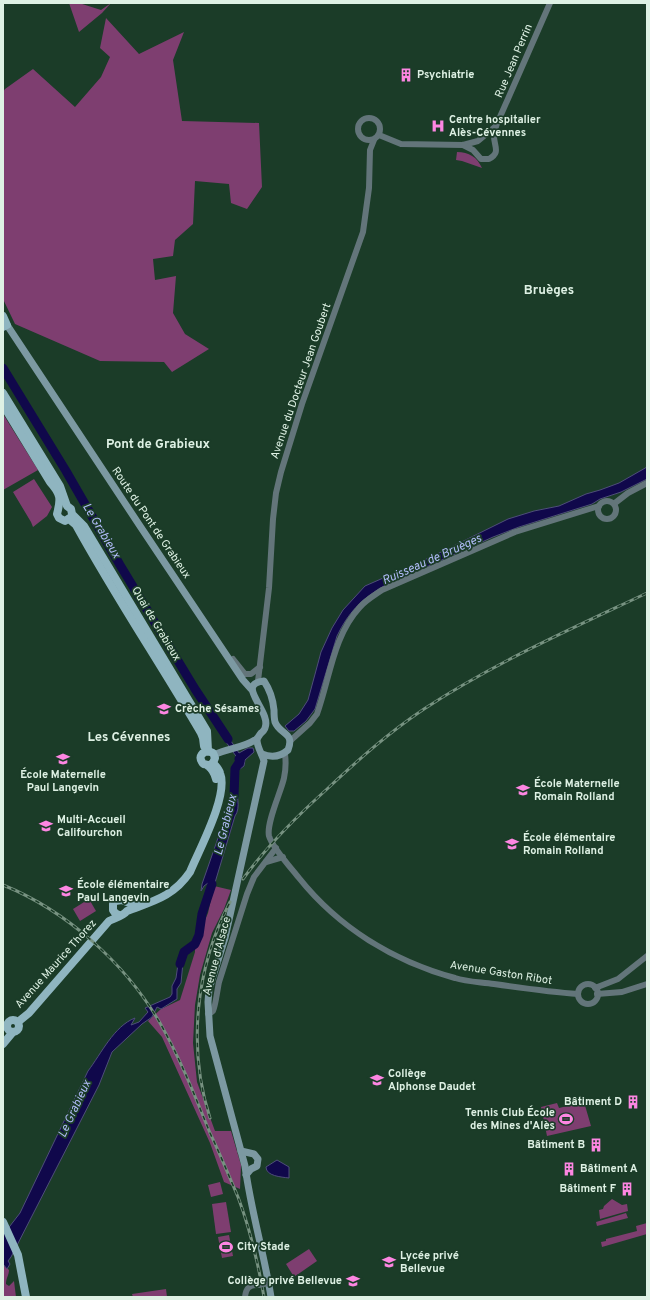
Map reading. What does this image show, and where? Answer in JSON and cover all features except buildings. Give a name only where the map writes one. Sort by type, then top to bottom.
[{"type":"main road","name":"Route du Pont de Grabieux","points":[[3,316],[5,326],[243,680],[257,684]]},
{"type":"main road","name":"Quai de Grabieux","points":[[3,393],[60,486],[63,507],[57,514],[59,518],[63,521],[70,517]]},
{"type":"main road","name":"Quai de Grabieux","points":[[3,405],[50,482],[56,489],[63,507]]},
{"type":"main road","name":"Quai de Grabieux","points":[[63,507],[71,509],[70,517],[136,629],[166,674],[203,738],[211,757],[221,774],[219,798],[214,816],[190,872],[182,882],[163,898],[127,907]]},
{"type":"main road","points":[[211,757],[257,742],[265,728],[266,720],[263,711],[252,694],[257,684],[269,687],[275,721],[278,727],[288,736],[290,741],[288,750],[282,755],[265,757]]},
{"type":"main road","points":[[248,1168],[243,1162],[245,1154],[210,1036],[208,1014],[209,989],[226,938],[265,757],[257,742]]},
{"type":"main road","points":[[122,900],[127,907],[124,914],[116,913],[112,908],[115,901],[122,900]]},
{"type":"main road","name":"Avenue Maurice Thorez","points":[[10,1031],[16,1032],[19,1029],[20,1025],[18,1022],[29,1013],[116,913]]},
{"type":"main road","points":[[3,1037],[10,1031]]},
{"type":"main road","points":[[3,1044],[10,1031]]},
{"type":"main road","points":[[245,1154],[254,1154],[258,1160],[257,1166],[248,1168]]},
{"type":"main road","points":[[248,1168],[246,1175],[271,1297]]},
{"type":"main road","points":[[5,1225],[17,1253],[26,1297]]},
{"type":"street","name":"Rue Jean Perrin","points":[[496,126],[550,3]]},
{"type":"street","points":[[378,135],[380,126],[376,119],[369,118],[362,120],[358,126],[360,136],[365,140],[378,135],[401,144],[463,146],[470,148],[481,159],[487,160],[495,155],[496,149],[494,136],[496,126]]},
{"type":"street","points":[[463,146],[478,141],[496,126]]},
{"type":"street","name":"Avenue du Docteur Jean Goubert","points":[[257,684],[270,583],[273,519],[276,493],[302,404],[363,232],[369,188],[370,150],[378,135]]},
{"type":"street","name":"Avenue du Docteur Jean Goubert","points":[[365,140],[370,150]]},
{"type":"street","points":[[615,503],[628,493],[647,483]]},
{"type":"street","points":[[290,741],[310,723],[317,714],[341,635],[355,612],[382,590],[515,532],[598,509],[606,501],[615,503]]},
{"type":"street","points":[[598,509],[602,517],[608,518],[615,513],[617,508],[615,503]]},
{"type":"street","points":[[221,647],[229,653],[241,671],[245,674],[251,674],[260,669]]},
{"type":"street","points":[[276,848],[269,837],[269,831],[284,778],[285,763],[282,755]]},
{"type":"street","name":"Avenue d'Alsace","points":[[208,1014],[213,1012],[215,1009],[216,994],[219,982],[247,894],[254,877],[276,848]]},
{"type":"street","name":"Avenue Gaston Ribot","points":[[276,848],[307,888],[332,913],[369,941],[400,958],[456,978],[505,986],[578,994]]},
{"type":"street","points":[[266,862],[283,857]]},
{"type":"street","points":[[596,991],[618,979],[647,956]]},
{"type":"street","points":[[596,991],[594,1001],[588,1004],[580,1001],[578,994],[584,985],[590,985],[596,991],[622,992],[647,984]]},
{"type":"street","points":[[245,1297],[245,1291],[248,1287],[252,1285],[269,1283]]},
{"type":"shaded area","points":[[69,3],[79,3],[101,10],[111,3],[102,13],[79,32]]},
{"type":"shaded area","points":[[106,18],[139,54],[184,32],[173,60],[182,121],[259,123],[262,187],[247,209],[231,203],[229,184],[195,181],[193,224],[175,240],[173,256],[153,259],[155,280],[176,276],[173,313],[185,334],[209,349],[172,372],[164,362],[100,361],[15,324],[3,299],[3,92],[33,69],[75,107],[101,77],[110,57],[100,48]]},
{"type":"shaded area","points":[[457,152],[472,156],[478,161],[482,168],[456,160]]},
{"type":"shaded area","points":[[3,414],[38,470],[3,490]]},
{"type":"shaded area","points":[[34,479],[52,507],[47,516],[33,527],[13,492]]},
{"type":"shaded area","points":[[214,886],[231,890],[224,909],[212,933],[200,975],[195,1005],[193,1043],[197,1082],[215,1131],[231,1131],[241,1165],[240,1189],[224,1182],[210,1143],[162,1037],[148,1021],[161,1009],[180,1000],[195,952],[195,944],[208,913]]},
{"type":"shaded area","points":[[89,899],[96,911],[80,921],[73,909]]},
{"type":"shaded area","name":"Tennis Club École des Mines d'Alès","points":[[584,1102],[591,1126],[547,1136],[541,1107],[557,1103],[559,1108]]},
{"type":"shaded area","points":[[220,1182],[223,1194],[211,1197],[208,1185]]},
{"type":"shaded area","points":[[612,1199],[622,1205],[627,1204],[628,1211],[600,1219],[599,1210],[603,1209],[604,1206]]},
{"type":"shaded area","points":[[226,1202],[231,1232],[216,1234],[212,1204]]},
{"type":"shaded area","points":[[626,1213],[628,1218],[597,1226],[596,1222]]},
{"type":"shaded area","points":[[647,1223],[647,1234],[602,1247],[601,1242],[606,1241],[606,1239],[637,1231],[636,1226]]},
{"type":"shaded area","name":"City Stade","points":[[229,1235],[233,1256],[222,1258],[218,1237]]},
{"type":"shaded area","points":[[309,1249],[317,1261],[294,1277],[286,1264]]},
{"type":"shaded area","points":[[3,1264],[9,1270],[6,1284],[9,1286],[14,1281],[16,1297],[3,1297]]},
{"type":"shaded area","points":[[166,1289],[167,1297],[133,1297],[132,1294]]},
{"type":"water","name":"Ruisseau de Bruèges","points":[[647,467],[647,479],[621,492],[600,499],[592,504],[519,527],[493,537],[384,586],[368,596],[356,607],[346,620],[337,636],[315,709],[306,721],[294,731],[289,731],[285,726],[299,714],[308,700],[321,652],[332,628],[343,610],[365,586],[431,557],[508,519],[534,511],[559,506],[586,494],[619,483]]},
{"type":"water","points":[[223,729],[239,753],[248,748],[253,748],[254,752],[245,760],[244,766],[240,769],[235,769],[238,759],[226,742]]},
{"type":"water","points":[[234,784],[238,809],[214,886],[209,895],[208,883],[201,891],[202,884],[232,803]]},
{"type":"water","points":[[184,952],[181,983],[177,989],[177,999],[161,1009],[157,1007],[152,1017],[142,1024],[112,1052],[99,1085],[8,1261],[10,1264],[7,1269],[3,1264],[3,1235],[20,1213],[88,1071],[108,1041],[121,1027],[135,1018],[131,1025],[139,1022],[148,1012],[145,1008],[170,997],[172,994],[172,986],[176,978],[179,957]]},
{"type":"water","points":[[277,1160],[289,1167],[289,1178],[274,1176],[268,1172],[266,1167]]},
{"type":"waterway","name":"Le Grabieux","points":[[3,368],[195,689],[228,739]]},
{"type":"waterway","name":"Le Grabieux","points":[[234,796],[235,769],[240,761],[239,759]]},
{"type":"waterway","name":"Le Grabieux","points":[[180,964],[184,952],[195,944],[199,935],[202,914],[212,884]]},
{"type":"railway","points":[[243,879],[282,832],[361,758],[411,718],[451,692],[505,662],[647,593]]},
{"type":"railway","points":[[3,885],[50,909],[72,924],[92,941],[130,980],[160,1023],[187,1077],[238,1197],[253,1246],[264,1297]]},
{"type":"railway","points":[[210,1118],[203,1091],[199,1063],[197,1036],[199,1008],[209,953],[218,927],[230,902]]},
{"type":"place","name":"Psychiatrie","points":[[406,75]]},
{"type":"place","name":"Centre hospitalier Alès-Cévennes","points":[[438,126]]},
{"type":"place","name":"Crèche Sésames","points":[[164,709]]},
{"type":"place","name":"École Maternelle Paul Langevin","points":[[63,759]]},
{"type":"place","name":"École Maternelle Romain Rolland","points":[[523,790]]},
{"type":"place","name":"Multi-Accueil Califourchon","points":[[46,826]]},
{"type":"place","name":"École élémentaire Romain Rolland","points":[[512,844]]},
{"type":"place","name":"École élémentaire Paul Langevin","points":[[66,891]]},
{"type":"place","name":"Collège Alphonse Daudet","points":[[377,1080]]},
{"type":"place","name":"Bâtiment D","points":[[633,1102]]},
{"type":"place","name":"Tennis Club École des Mines d'Alès","points":[[566,1119]]},
{"type":"place","name":"Bâtiment B","points":[[596,1145]]},
{"type":"place","name":"Bâtiment A","points":[[569,1169]]},
{"type":"place","name":"Bâtiment F","points":[[627,1189]]},
{"type":"place","name":"City Stade","points":[[226,1247]]},
{"type":"place","name":"Lycée privé Bellevue","points":[[389,1262]]},
{"type":"place","name":"Collège privé Bellevue","points":[[353,1281]]},
{"type":"district","name":"Bruèges","points":[[549,291]]},
{"type":"district","name":"Pont de Grabieux","points":[[158,445]]},
{"type":"district","name":"Les Cévennes","points":[[129,738]]}]
